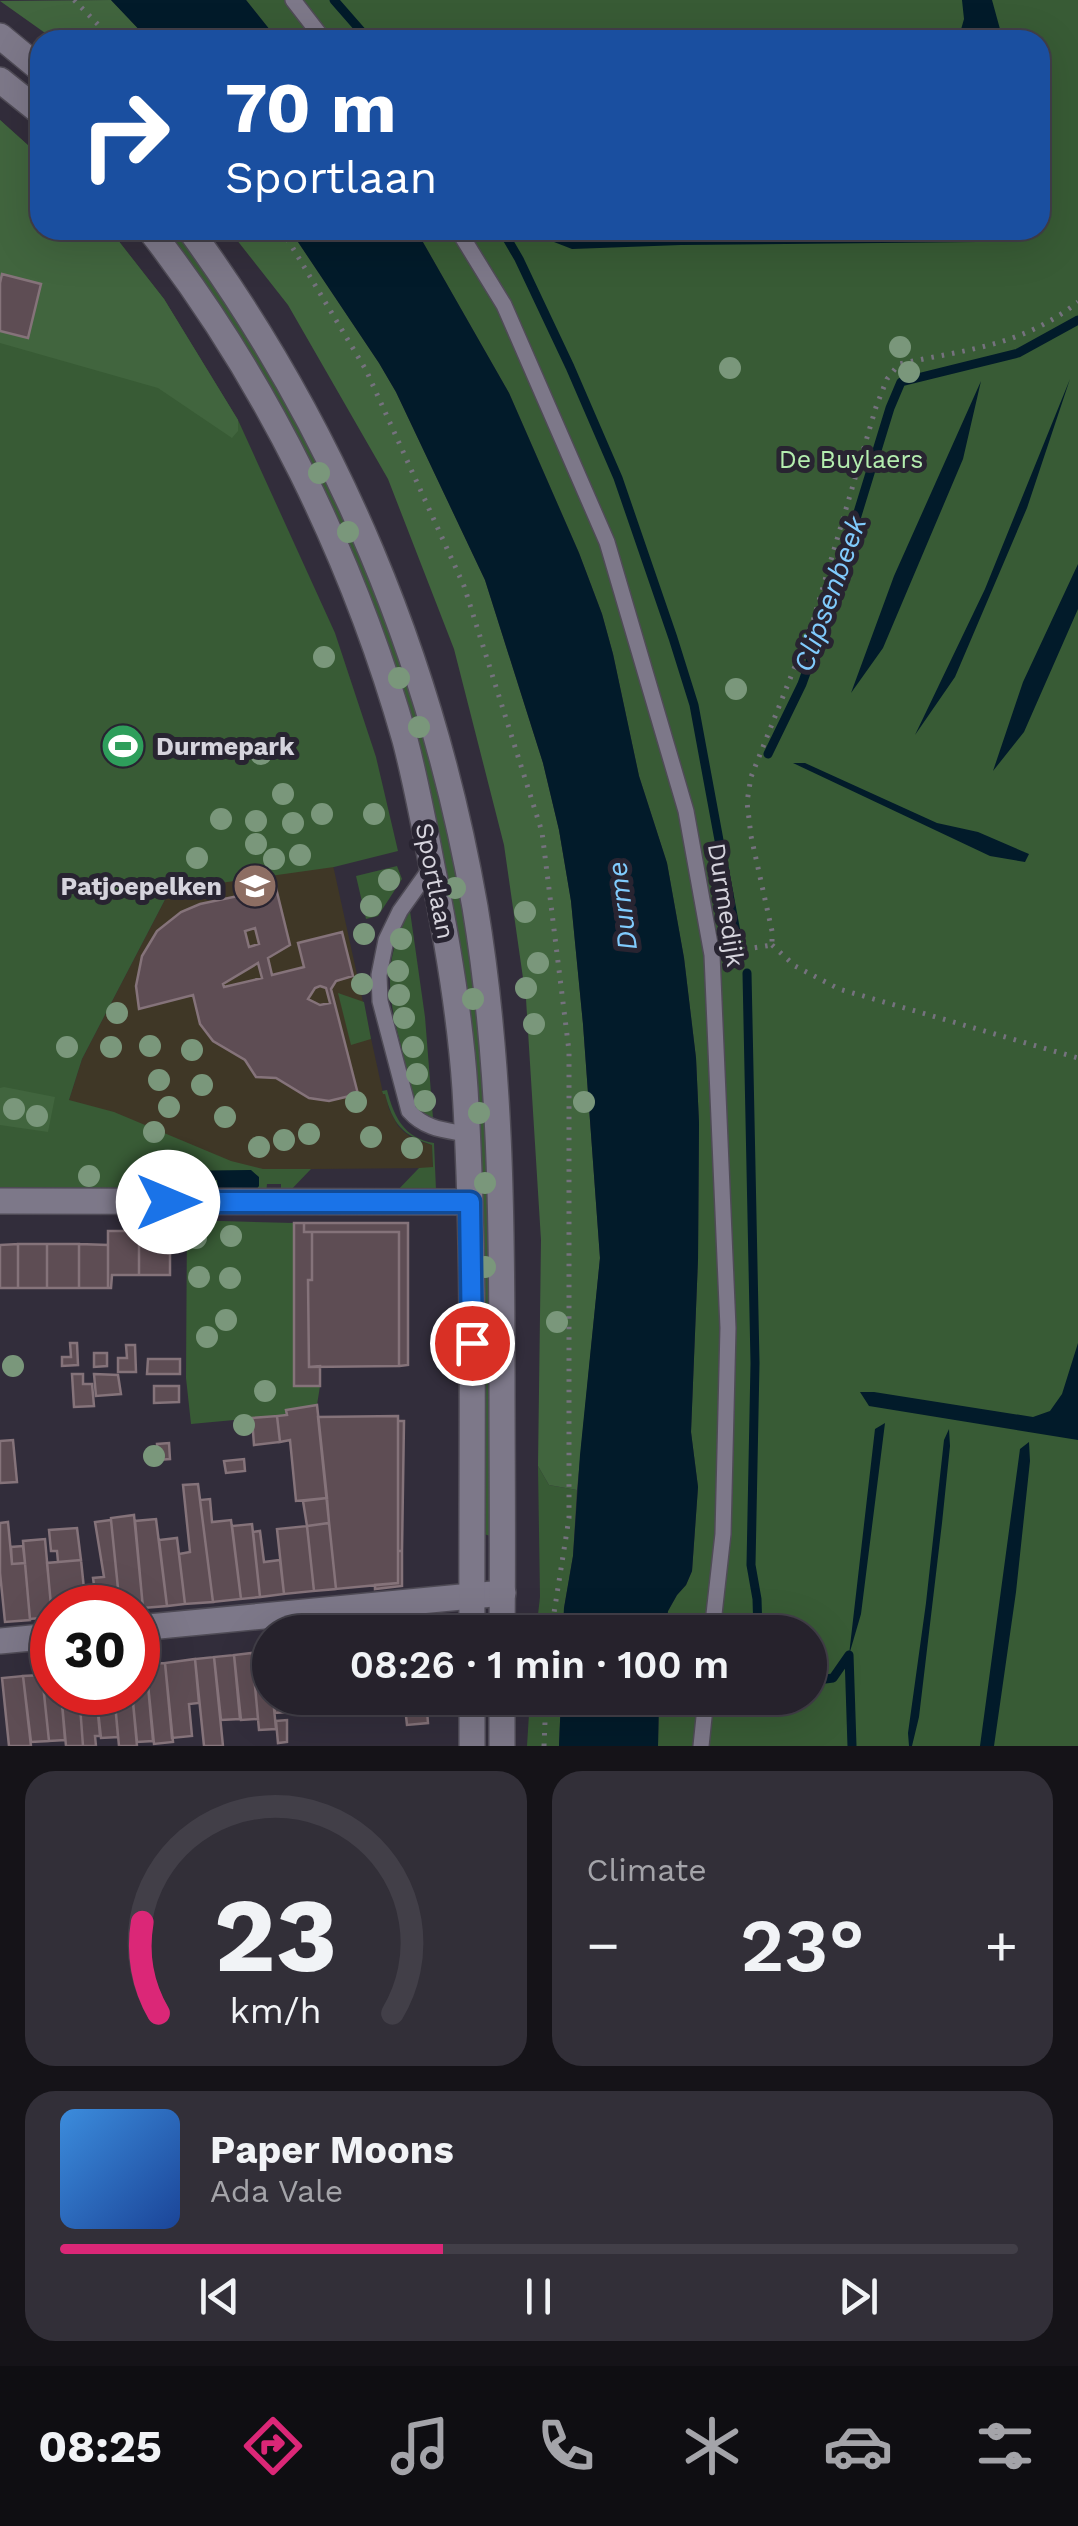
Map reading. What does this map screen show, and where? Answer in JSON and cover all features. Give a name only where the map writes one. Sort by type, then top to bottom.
[{"type":"main road","points":[[3,45],[30,63]]},
{"type":"main road","points":[[0,80],[30,104]]},
{"type":"main road","name":"Sportlaan","points":[[157,240],[260,393],[325,523],[363,614],[393,701],[421,805],[443,914],[464,1090],[472,1307],[472,1615]]},
{"type":"main road","name":"Sportlaan","points":[[197,240],[270,348],[350,500],[400,623],[451,791],[479,937],[496,1104],[502,1250],[502,1615]]},
{"type":"main road","points":[[0,1201],[470,1202]]},
{"type":"main road","points":[[160,1626],[503,1593]]},
{"type":"main road","points":[[0,1640],[30,1638]]},
{"type":"main road","points":[[472,1715],[472,1746]]},
{"type":"main road","points":[[502,1715],[502,1746]]},
{"type":"lane","points":[[293,0],[316,30]]},
{"type":"lane","name":"Durmedijk","points":[[464,240],[504,305],[607,542],[686,811],[712,955],[728,1328],[722,1534],[714,1615]]},
{"type":"lane","points":[[432,866],[400,910],[386,940],[378,974],[380,1001],[409,1111],[428,1127],[466,1134]]},
{"type":"lane","points":[[701,1746],[704,1715]]},
{"type":"path","points":[[74,0],[104,30]]},
{"type":"path","points":[[1078,302],[1012,340],[899,364],[887,380],[812,621],[751,778],[747,802],[772,945],[795,966],[838,989],[1078,1058]]},
{"type":"path","points":[[712,955],[772,945]]},
{"type":"path","points":[[544,1746],[545,1715]]},
{"type":"shaded area","name":"Patjoepelken","points":[[331,856],[383,1093],[398,1126],[415,1140],[432,1145],[433,1168],[174,1170],[55,1097],[69,1100],[82,1059],[170,890]]},
{"type":"green space","points":[[111,0],[140,30],[41,30],[0,1]]},
{"type":"green space","name":"De Buylaers","points":[[246,0],[1078,0],[1078,1746],[658,1746],[659,1715],[827,1715],[827,1615],[667,1615],[692,1571],[698,1487],[691,1432],[699,1123],[684,958],[667,863],[639,776],[602,614],[509,393],[422,240],[1050,240],[1050,30],[270,30]]},
{"type":"green space","name":"Durmepark","points":[[0,120],[30,147],[30,240],[118,240],[164,299],[238,420],[335,633],[376,757],[398,851],[334,867],[170,890],[82,1059],[69,1100],[114,1112],[231,1161],[263,1169],[311,1169],[287,1194],[281,1194],[281,1184],[267,1184],[266,1194],[0,1193]]},
{"type":"green space","points":[[0,120],[30,147],[30,240],[118,240],[164,299],[238,420],[238,431],[232,438],[158,388],[0,343]]},
{"type":"green space","points":[[167,240],[185,240],[237,313],[337,495],[424,722],[463,891],[488,1096],[490,1536],[481,1533],[458,946],[432,806],[388,653]]},
{"type":"green space","points":[[237,240],[297,240],[396,392],[485,580],[543,763],[571,901],[600,1258],[577,1490],[549,1485],[538,1466],[541,1240],[526,999],[504,845],[454,649],[388,479],[288,305]]},
{"type":"green space","points":[[397,866],[402,879],[378,916],[366,919],[356,876]]},
{"type":"green space","points":[[410,911],[425,1017],[433,1118],[416,1104],[390,991],[395,944]]},
{"type":"green space","points":[[338,993],[364,1002],[371,1039],[351,1045]]},
{"type":"green space","points":[[0,1088],[55,1097],[48,1132],[0,1125]]},
{"type":"green space","points":[[387,1090],[402,1125],[415,1136],[434,1143],[436,1190],[395,1193],[419,1168],[433,1167],[432,1145],[413,1137],[400,1127],[383,1094]]},
{"type":"green space","points":[[187,1220],[294,1223],[294,1386],[320,1386],[317,1405],[287,1410],[287,1415],[191,1424],[186,1378]]},
{"type":"green space","points":[[538,1466],[549,1485],[577,1490],[573,1556],[564,1615],[538,1615]]},
{"type":"green space","points":[[529,1715],[560,1715],[559,1746],[527,1746]]},
{"type":"water","points":[[111,0],[246,0],[270,30],[140,30]]},
{"type":"water","points":[[962,0],[992,0],[1000,30],[961,30]]},
{"type":"water","name":"Durme","points":[[297,240],[422,240],[509,393],[579,553],[613,654],[639,776],[667,863],[696,1058],[698,1259],[691,1432],[698,1487],[692,1571],[667,1615],[564,1615],[573,1556],[600,1258],[571,901],[543,763],[485,580],[396,392]]},
{"type":"water","points":[[555,240],[978,240],[572,249]]},
{"type":"water","points":[[1070,379],[1027,508],[955,677],[915,735],[985,589]]},
{"type":"water","points":[[981,381],[963,459],[883,648],[851,693],[894,576]]},
{"type":"water","points":[[1078,564],[1078,609],[1024,732],[993,771],[1023,682]]},
{"type":"water","points":[[793,763],[805,763],[937,823],[978,832],[1029,854],[1025,862],[990,856]]},
{"type":"water","points":[[251,1170],[259,1177],[256,1190],[218,1189],[217,1180],[197,1180],[196,1188],[166,1190],[158,1182],[160,1174],[167,1171]]},
{"type":"water","points":[[1078,1343],[1078,1440],[869,1406],[860,1392],[1033,1417],[1050,1411],[1062,1394]]},
{"type":"water","points":[[885,1423],[861,1614],[849,1655],[875,1429]]},
{"type":"water","points":[[949,1429],[919,1717],[909,1746],[944,1440]]},
{"type":"water","points":[[1029,1442],[1016,1592],[994,1746],[980,1746],[1020,1449]]},
{"type":"water","points":[[560,1715],[659,1715],[658,1746],[559,1746]]},
{"type":"building","points":[[2,274],[41,284],[28,338],[0,331]]},
{"type":"building","points":[[276,888],[290,945],[268,958],[272,975],[304,967],[298,943],[342,932],[353,976],[336,981],[331,989],[358,1094],[329,1101],[309,1098],[276,1078],[256,1077],[245,1060],[213,1041],[200,1024],[193,995],[139,1009],[136,986],[142,956],[157,931],[181,912],[200,904]],"holes":[[[255,928],[259,944],[249,947],[245,931]],[[258,963],[262,978],[224,987],[223,984]],[[315,988],[326,988],[330,1003],[320,1005],[308,999]]]},
{"type":"building","points":[[294,1223],[304,1223],[304,1232],[312,1232],[309,1367],[320,1366],[320,1386],[294,1386]]},
{"type":"building","points":[[304,1223],[408,1223],[408,1365],[399,1366],[399,1232],[304,1232]]},
{"type":"building","points":[[108,1231],[139,1231],[139,1275],[112,1275],[111,1288],[108,1288]]},
{"type":"building","points":[[139,1231],[170,1231],[170,1275],[139,1275]]},
{"type":"building","points":[[312,1232],[399,1232],[399,1366],[309,1367]]},
{"type":"building","points":[[18,1244],[18,1288],[0,1288],[0,1245]]},
{"type":"building","points":[[18,1244],[47,1244],[47,1288],[18,1288]]},
{"type":"building","points":[[47,1244],[79,1244],[79,1288],[47,1288]]},
{"type":"building","points":[[79,1244],[108,1245],[108,1288],[79,1288]]},
{"type":"building","points":[[70,1343],[77,1343],[78,1365],[62,1366],[62,1357],[71,1357]]},
{"type":"building","points":[[126,1345],[135,1345],[136,1372],[118,1372],[118,1358],[127,1358]]},
{"type":"building","points":[[94,1353],[107,1353],[107,1366],[94,1367]]},
{"type":"building","points":[[148,1359],[180,1359],[180,1374],[147,1374]]},
{"type":"building","points":[[72,1374],[83,1374],[83,1384],[92,1384],[94,1406],[74,1407]]},
{"type":"building","points":[[94,1374],[118,1375],[121,1394],[96,1396]]},
{"type":"building","points":[[154,1386],[179,1386],[179,1402],[154,1403]]},
{"type":"building","points":[[317,1405],[327,1498],[296,1501],[290,1440],[280,1442],[277,1416],[287,1415],[286,1410]]},
{"type":"building","points":[[277,1416],[280,1442],[254,1445],[252,1418]]},
{"type":"building","points":[[398,1416],[398,1583],[336,1589],[318,1417]]},
{"type":"building","points":[[398,1421],[404,1421],[402,1551],[398,1551]]},
{"type":"building","points":[[13,1440],[17,1482],[0,1483],[0,1441]]},
{"type":"building","points":[[169,1443],[170,1459],[158,1460],[157,1444]]},
{"type":"building","points":[[244,1459],[245,1471],[226,1473],[224,1461]]},
{"type":"building","points":[[198,1484],[213,1602],[185,1604],[179,1554],[190,1552],[183,1485]]},
{"type":"building","points":[[327,1498],[329,1523],[307,1526],[303,1501]]},
{"type":"building","points":[[210,1499],[212,1522],[231,1520],[241,1599],[213,1602],[200,1500]]},
{"type":"building","points":[[134,1515],[141,1585],[118,1585],[111,1518]]},
{"type":"building","points":[[156,1519],[167,1606],[160,1607],[160,1585],[141,1585],[135,1521]]},
{"type":"building","points":[[111,1520],[118,1585],[94,1585],[93,1578],[104,1577],[95,1522]]},
{"type":"building","points":[[8,1522],[12,1564],[25,1563],[30,1620],[5,1622],[0,1523]]},
{"type":"building","points":[[329,1523],[336,1589],[314,1591],[307,1526]]},
{"type":"building","points":[[252,1524],[260,1597],[241,1599],[232,1526]]},
{"type":"building","points":[[307,1526],[314,1591],[284,1594],[277,1529]]},
{"type":"building","points":[[77,1528],[81,1560],[58,1562],[57,1551],[51,1551],[49,1530]]},
{"type":"building","points":[[260,1531],[264,1562],[280,1560],[284,1594],[260,1597],[253,1532]]},
{"type":"building","points":[[177,1538],[185,1604],[167,1606],[159,1540]]},
{"type":"building","points":[[45,1539],[49,1585],[30,1585],[30,1619],[23,1541]]},
{"type":"building","points":[[23,1546],[25,1563],[12,1564],[11,1547]]},
{"type":"building","points":[[398,1551],[402,1551],[402,1586],[375,1589],[375,1585],[398,1583]]},
{"type":"building","points":[[81,1560],[84,1585],[49,1585],[47,1563]]},
{"type":"building","points":[[252,1653],[252,1715],[258,1715],[258,1719],[241,1720],[234,1655]]},
{"type":"building","points":[[234,1655],[240,1719],[221,1720],[214,1657]]},
{"type":"building","points":[[214,1657],[223,1746],[204,1746],[195,1659]]},
{"type":"building","points":[[195,1659],[199,1703],[189,1704],[192,1736],[172,1738],[165,1663]]},
{"type":"building","points":[[160,1663],[165,1663],[173,1742],[154,1744],[151,1715],[160,1715]]},
{"type":"building","points":[[23,1676],[30,1676],[30,1715],[46,1715],[49,1741],[31,1742]]},
{"type":"building","points":[[23,1676],[31,1746],[9,1746],[2,1678]]},
{"type":"building","points":[[46,1715],[63,1715],[65,1740],[49,1741]]},
{"type":"building","points":[[63,1715],[81,1715],[83,1746],[66,1746]]},
{"type":"building","points":[[81,1715],[98,1715],[100,1736],[95,1736],[96,1746],[83,1746]]},
{"type":"building","points":[[98,1715],[116,1715],[118,1737],[101,1738]]},
{"type":"building","points":[[116,1715],[134,1715],[137,1746],[119,1746]]},
{"type":"building","points":[[134,1715],[151,1715],[153,1741],[137,1742]]},
{"type":"building","points":[[258,1715],[275,1715],[276,1729],[259,1730]]},
{"type":"building","points":[[406,1715],[427,1715],[428,1723],[407,1725]]},
{"type":"building","points":[[287,1720],[287,1742],[278,1743],[276,1721]]},
{"type":"waterway","points":[[334,0],[360,30]]},
{"type":"waterway","points":[[508,240],[570,367],[618,478],[673,638],[694,705],[736,932]]},
{"type":"waterway","name":"Clipsenbeek","points":[[768,754],[802,684],[825,620],[901,382],[1018,353],[1078,320]]},
{"type":"waterway","points":[[747,973],[755,1363],[751,1565],[757,1615]]},
{"type":"waterway","points":[[827,1679],[833,1678],[849,1655],[852,1746]]},
{"type":"place","name":"Durmepark","points":[[123,746]]},
{"type":"place","name":"Patjoepelken","points":[[255,886]]},
{"type":"route","points":[[168,1202],[470,1202],[472,1343]]}]
